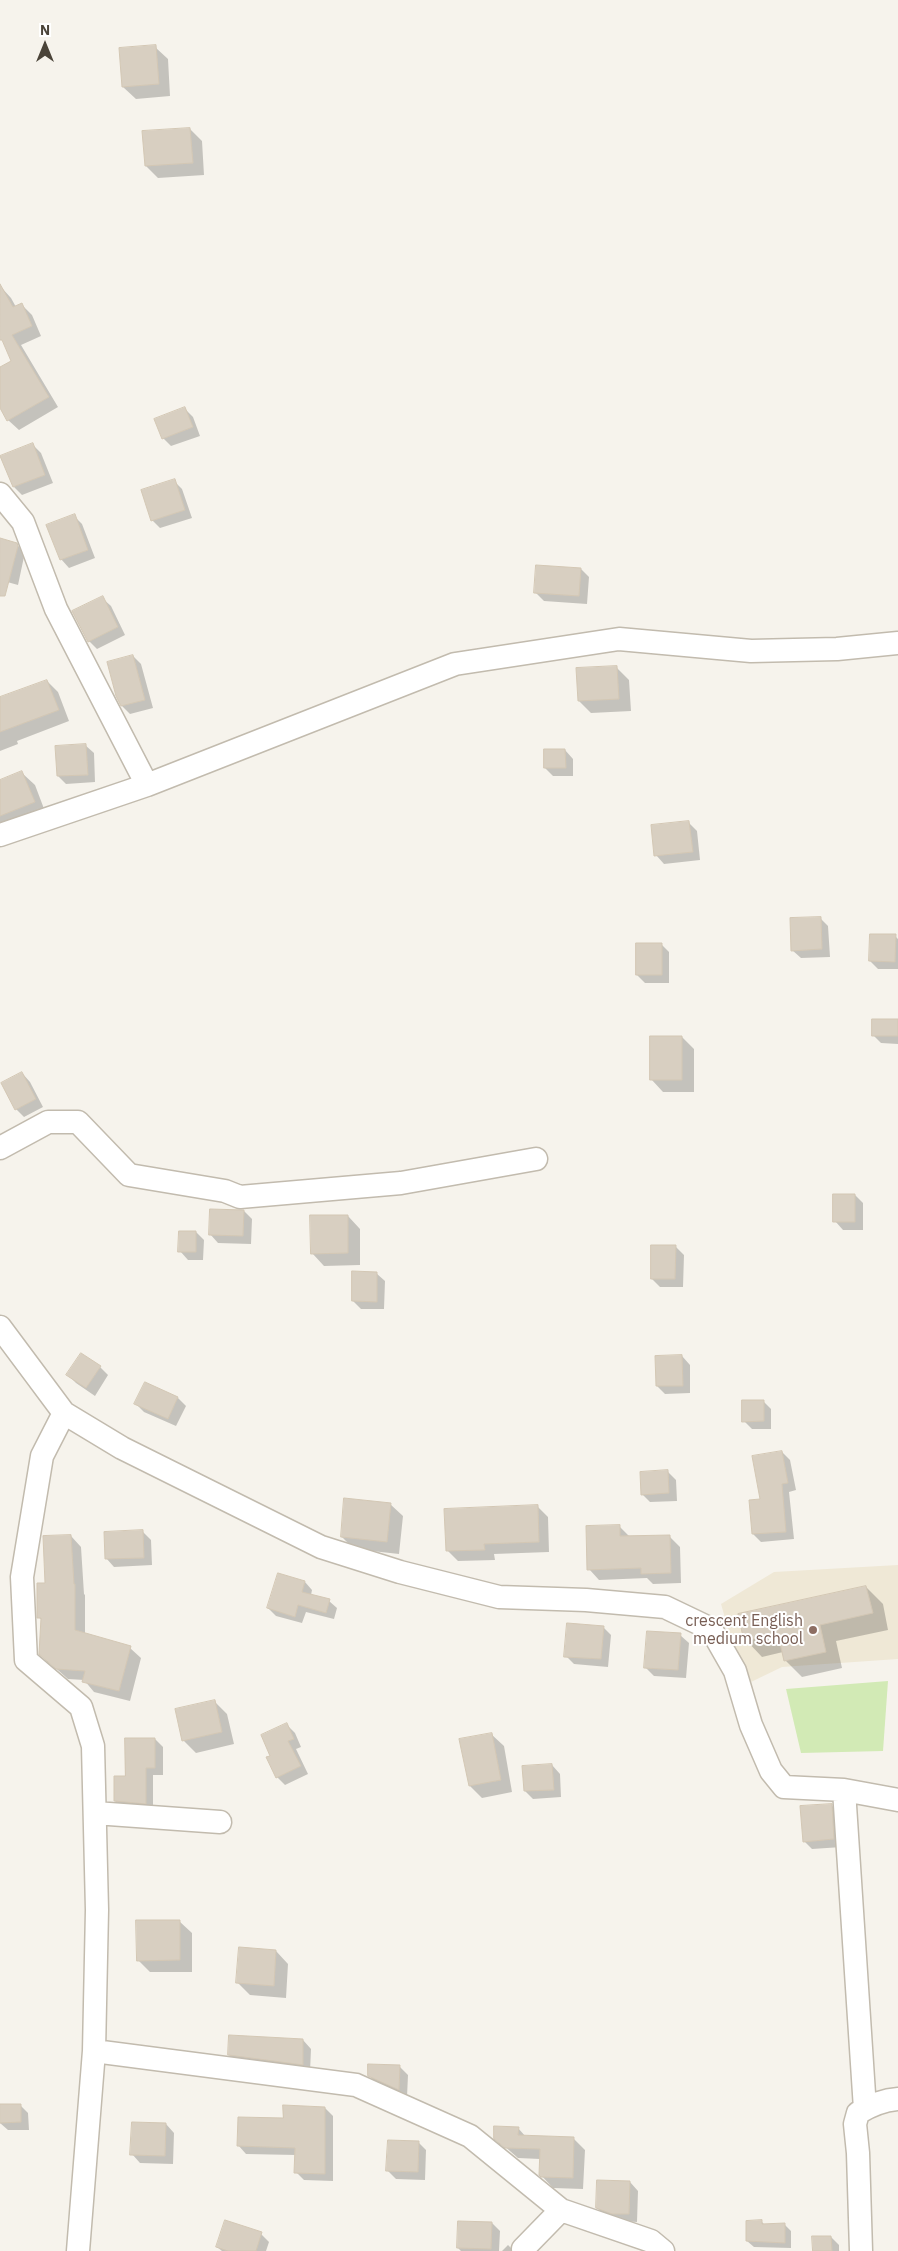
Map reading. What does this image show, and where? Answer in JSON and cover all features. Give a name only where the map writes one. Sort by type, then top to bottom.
[{"type":"street","points":[[0,494],[23,522],[56,609],[147,785]]},
{"type":"street","points":[[0,835],[147,785],[455,664],[619,639],[751,651],[838,650],[898,643]]},
{"type":"street","points":[[0,1148],[48,1122],[78,1122],[129,1175],[225,1191],[240,1197],[401,1183],[536,1159]]},
{"type":"street","points":[[0,1327],[64,1413],[122,1448],[321,1546],[400,1572],[499,1597],[586,1600],[665,1607],[711,1629],[735,1671],[751,1724],[771,1771],[784,1787],[844,1790],[898,1800]]},
{"type":"street","points":[[64,1413],[42,1456],[22,1577],[26,1660],[81,1707],[93,1746],[97,1910],[94,2051],[78,2251]]},
{"type":"street","points":[[844,1790],[865,2108]]},
{"type":"street","points":[[95,1813],[220,1822]]},
{"type":"street","points":[[94,2051],[356,2085],[470,2136],[561,2210],[651,2241],[663,2251]]},
{"type":"street","points":[[861,2251],[858,2153],[855,2124],[858,2113],[865,2108],[886,2100],[898,2099]]},
{"type":"street","points":[[523,2249],[561,2210]]},
{"type":"shaded area","name":"crescent English medium school","points":[[898,1565],[898,1659],[782,1667],[751,1682],[736,1656],[721,1604],[774,1572]]},
{"type":"green space","points":[[888,1681],[883,1751],[801,1753],[786,1689]]},
{"type":"building","points":[[156,45],[159,84],[122,87],[119,48]]},
{"type":"building","points":[[190,128],[193,163],[145,166],[142,131]]},
{"type":"building","points":[[0,284],[13,307],[22,303],[32,326],[12,335],[49,397],[7,421],[0,408],[0,367],[11,361],[2,340],[0,340]]},
{"type":"building","points":[[185,407],[193,427],[162,439],[154,419]]},
{"type":"building","points":[[33,443],[45,475],[13,487],[0,456]]},
{"type":"building","points":[[175,479],[185,510],[151,521],[141,490]]},
{"type":"building","points":[[75,514],[88,550],[60,560],[46,525]]},
{"type":"building","points":[[0,538],[17,543],[18,546],[5,596],[0,596]]},
{"type":"building","points":[[536,565],[581,568],[579,596],[534,593]]},
{"type":"building","points":[[103,596],[118,627],[88,642],[72,611]]},
{"type":"building","points":[[133,655],[145,700],[121,706],[116,696],[107,662]]},
{"type":"building","points":[[617,666],[619,699],[578,701],[576,668]]},
{"type":"building","points":[[47,680],[59,710],[0,732],[0,697]]},
{"type":"building","points":[[86,744],[88,775],[57,776],[55,746]]},
{"type":"building","points":[[544,749],[565,749],[566,768],[544,768]]},
{"type":"building","points":[[22,771],[35,802],[0,816],[0,780]]},
{"type":"building","points":[[689,821],[693,852],[654,856],[651,825]]},
{"type":"building","points":[[821,917],[822,949],[791,951],[790,918]]},
{"type":"building","points":[[870,934],[896,934],[895,962],[869,961]]},
{"type":"building","points":[[636,943],[662,943],[662,975],[636,975]]},
{"type":"building","points":[[872,1019],[898,1019],[898,1036],[872,1036]]},
{"type":"building","points":[[650,1036],[682,1036],[682,1080],[650,1080]]},
{"type":"building","points":[[22,1072],[36,1099],[15,1110],[1,1083]]},
{"type":"building","points":[[833,1194],[855,1194],[855,1222],[833,1222]]},
{"type":"building","points":[[210,1209],[244,1210],[243,1236],[209,1235]]},
{"type":"building","points":[[310,1215],[348,1215],[348,1253],[311,1254]]},
{"type":"building","points":[[179,1231],[196,1231],[196,1252],[178,1252]]},
{"type":"building","points":[[651,1245],[676,1245],[675,1279],[651,1279]]},
{"type":"building","points":[[352,1271],[377,1272],[377,1302],[352,1301]]},
{"type":"building","points":[[81,1353],[101,1366],[86,1388],[66,1375]]},
{"type":"building","points":[[682,1355],[683,1386],[656,1386],[655,1356]]},
{"type":"building","points":[[145,1382],[178,1397],[168,1419],[134,1404]]},
{"type":"building","points":[[742,1400],[764,1400],[764,1421],[742,1422]]},
{"type":"building","points":[[782,1451],[788,1483],[782,1484],[786,1532],[752,1534],[749,1500],[760,1499],[752,1456]]},
{"type":"building","points":[[668,1470],[669,1493],[641,1495],[640,1472]]},
{"type":"building","points":[[344,1498],[391,1503],[387,1542],[341,1537]]},
{"type":"building","points":[[538,1505],[539,1542],[484,1544],[485,1550],[446,1551],[444,1509]]},
{"type":"building","points":[[620,1525],[620,1536],[670,1535],[671,1573],[641,1574],[641,1568],[587,1570],[586,1526]]},
{"type":"building","points":[[143,1530],[144,1558],[105,1559],[104,1532]]},
{"type":"building","points":[[71,1535],[75,1584],[75,1630],[131,1646],[119,1691],[82,1682],[85,1671],[56,1669],[39,1654],[41,1618],[37,1618],[37,1583],[45,1583],[43,1536]]},
{"type":"building","points":[[278,1573],[305,1581],[302,1592],[330,1599],[326,1613],[298,1605],[295,1617],[267,1608]]},
{"type":"building","points":[[866,1586],[873,1613],[820,1625],[826,1652],[784,1661],[778,1634],[744,1641],[738,1614]]},
{"type":"building","points":[[567,1623],[604,1626],[601,1659],[564,1657]]},
{"type":"building","points":[[647,1631],[681,1633],[678,1670],[644,1668]]},
{"type":"building","points":[[215,1700],[222,1732],[182,1741],[175,1709]]},
{"type":"building","points":[[287,1723],[294,1739],[288,1741],[301,1766],[276,1778],[266,1757],[270,1756],[261,1735]]},
{"type":"building","points":[[492,1733],[501,1780],[469,1786],[459,1739]]},
{"type":"building","points":[[125,1738],[155,1738],[155,1768],[146,1768],[146,1804],[114,1801],[114,1776],[125,1776]]},
{"type":"building","points":[[552,1764],[554,1790],[524,1791],[522,1766]]},
{"type":"building","points":[[832,1804],[834,1839],[803,1842],[800,1806]]},
{"type":"building","points":[[136,1920],[180,1920],[180,1960],[137,1961]]},
{"type":"building","points":[[239,1947],[276,1950],[274,1986],[236,1983]]},
{"type":"building","points":[[229,2035],[303,2039],[303,2065],[228,2055]]},
{"type":"building","points":[[368,2064],[400,2065],[399,2090],[368,2076]]},
{"type":"building","points":[[0,2104],[21,2104],[21,2122],[0,2123]]},
{"type":"building","points":[[283,2105],[325,2107],[325,2174],[294,2173],[295,2148],[237,2146],[238,2117],[283,2118]]},
{"type":"building","points":[[132,2122],[166,2123],[165,2156],[130,2155]]},
{"type":"building","points":[[494,2126],[519,2127],[518,2135],[574,2137],[573,2178],[541,2177],[539,2175],[540,2149],[505,2148],[494,2139]]},
{"type":"building","points":[[388,2140],[419,2141],[418,2172],[386,2171]]},
{"type":"building","points":[[597,2180],[630,2181],[629,2214],[612,2214],[596,2208]]},
{"type":"building","points":[[225,2220],[262,2232],[256,2251],[228,2251],[216,2247]]},
{"type":"building","points":[[762,2220],[762,2224],[785,2223],[785,2243],[746,2241],[746,2221]]},
{"type":"building","points":[[458,2221],[492,2222],[491,2249],[457,2248]]},
{"type":"building","points":[[812,2236],[831,2236],[832,2251],[813,2251]]},
{"type":"place","name":"crescent English medium school","points":[[813,1630]]}]
